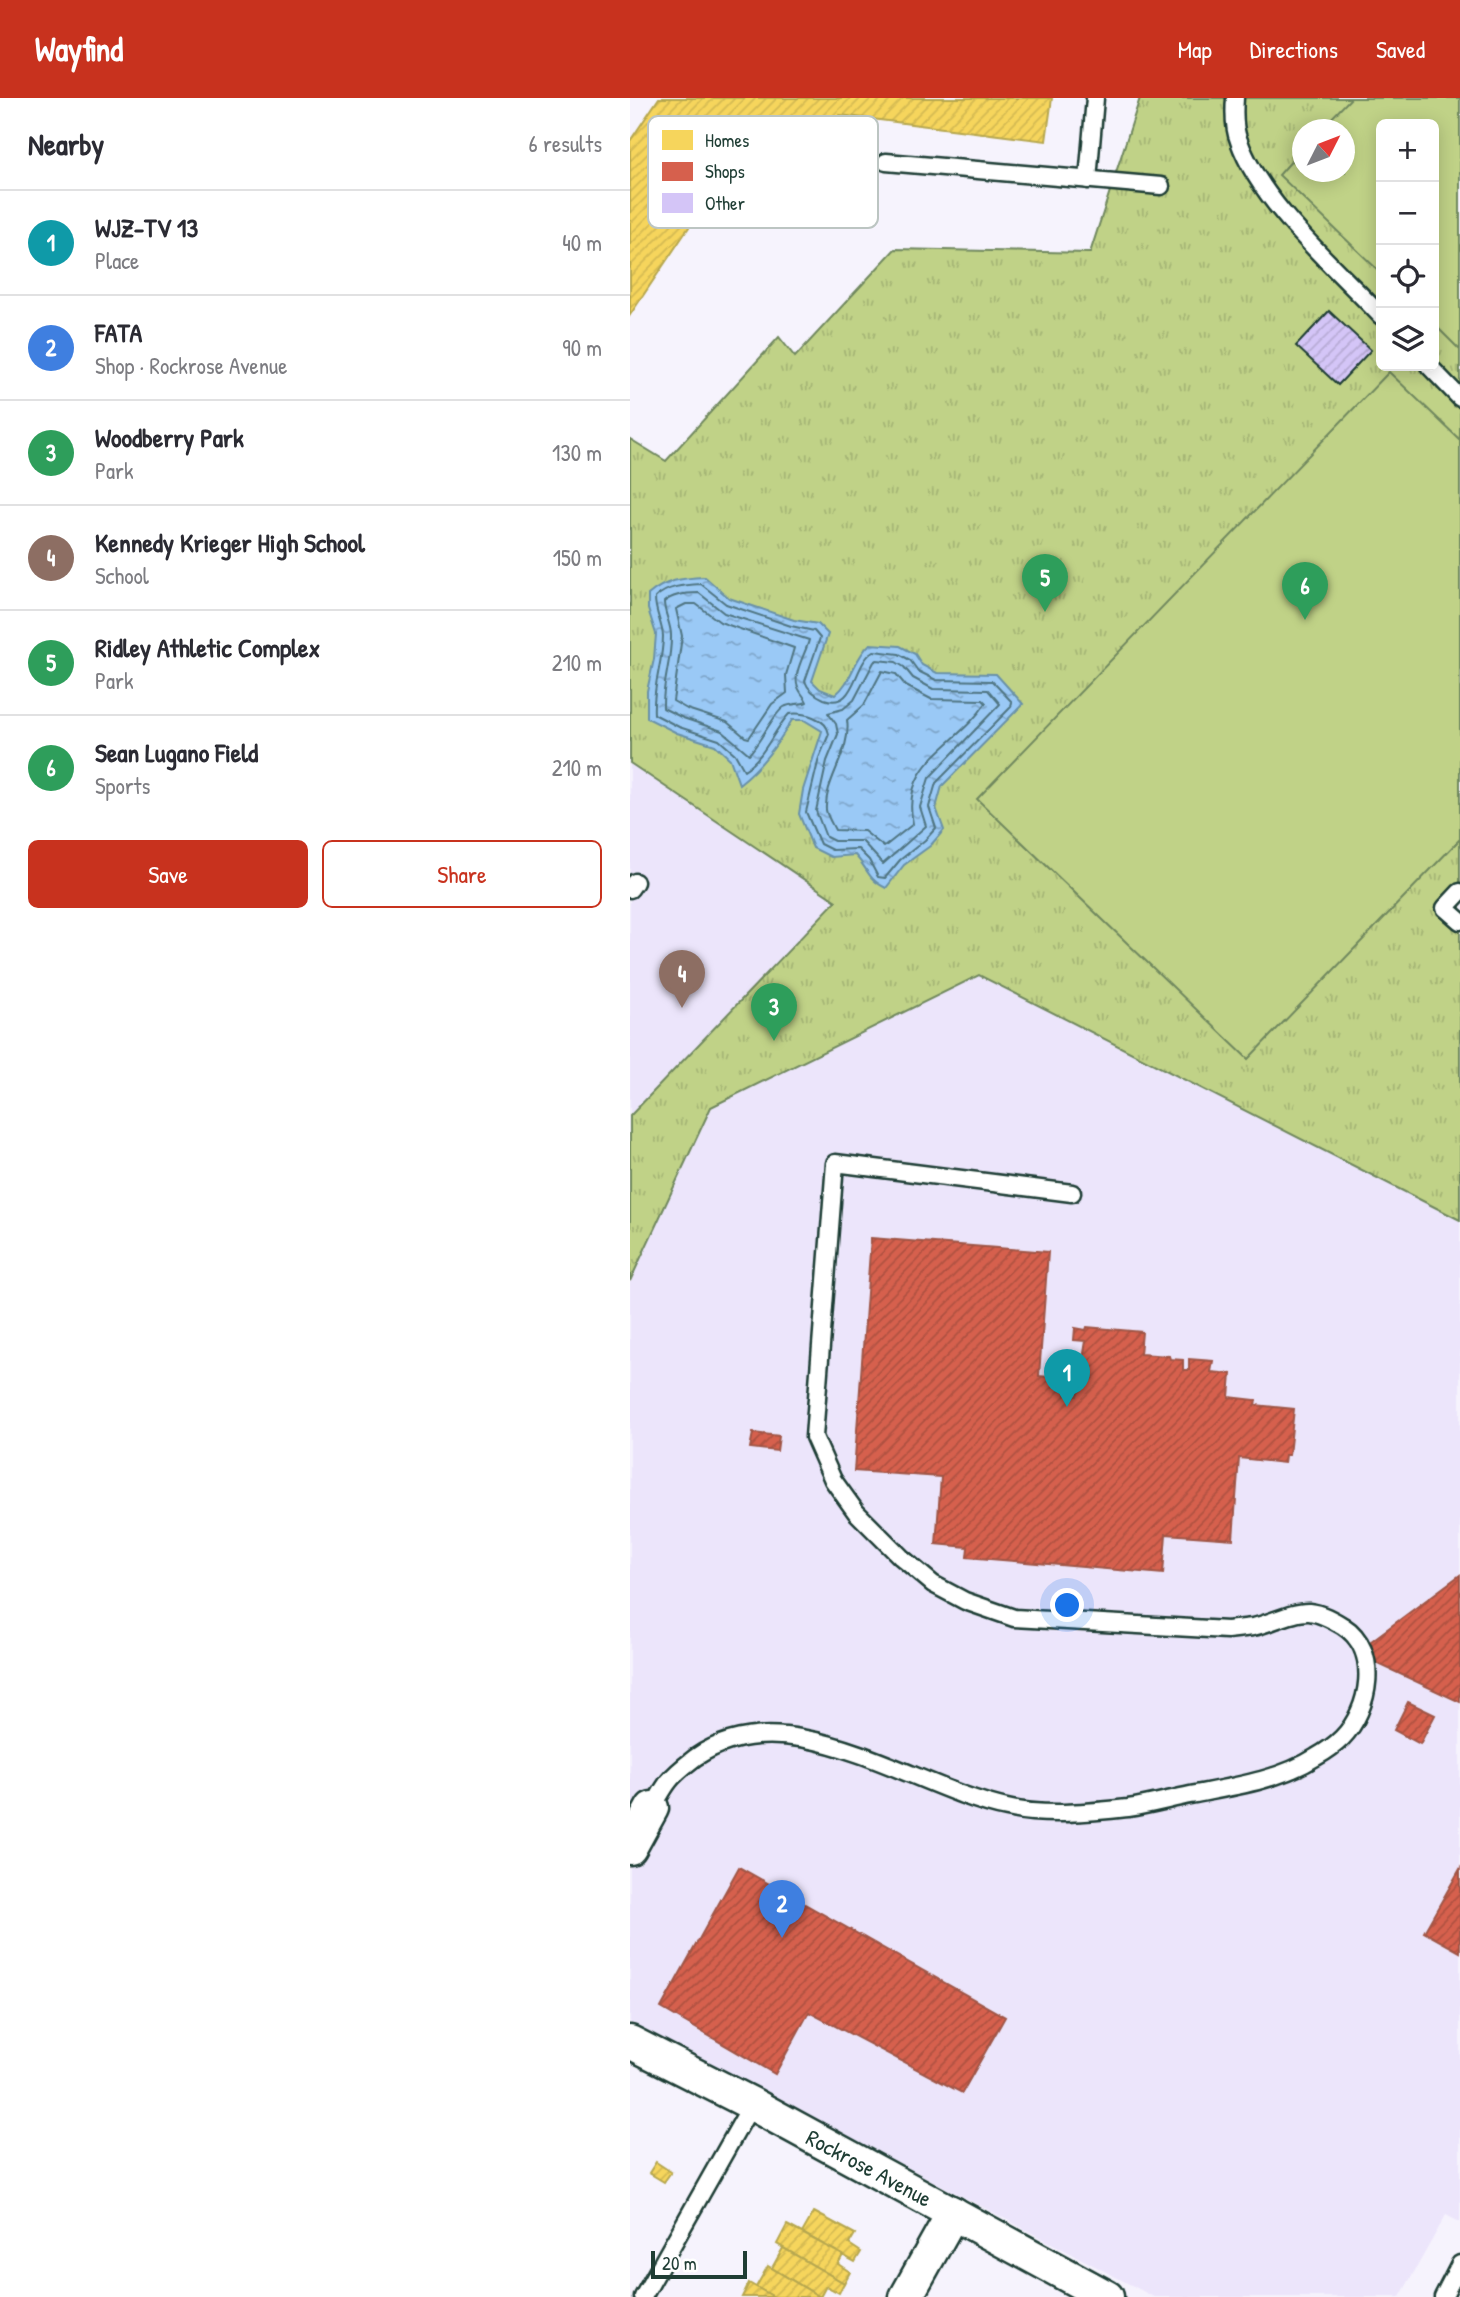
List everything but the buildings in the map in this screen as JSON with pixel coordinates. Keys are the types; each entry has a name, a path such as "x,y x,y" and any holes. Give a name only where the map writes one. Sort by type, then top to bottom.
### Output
{"street":[{"path":"630,1848 652,1808"},
{"name":"Rockrose Avenue","path":"630,2042 752,2104 1107,2297"},
{"path":"906,2297 953,2214"}],"lane":[{"path":"1088,180 1095,98"},
{"path":"1235,98 1237,138 1249,165 1290,221 1376,311"},
{"path":"886,162 1161,187"},
{"path":"1434,371 1460,398"},
{"path":"1460,892 1445,908 1460,921"},
{"path":"652,1808 669,1780 686,1764 710,1748 732,1739 764,1736 802,1739 841,1747 970,1797 1005,1808 1041,1814 1131,1807 1232,1787 1281,1773 1315,1758 1343,1737 1359,1712 1369,1679 1363,1651 1350,1630 1331,1619 1308,1612 1254,1627 1227,1630 1014,1618 965,1601 933,1584 901,1557 856,1512 833,1480 814,1437 835,1163 1072,1193"},
{"path":"643,2297 752,2104"},
{"path":"1443,2297 1460,2264"}],"shaded area":[{"path":"630,763 837,901 630,1116"},
{"path":"979,975 1460,1220 1460,2222 1446,2215 1400,2297 1154,2297 630,2022 630,1281 711,1107"}],"green space":[{"path":"1140,98 1460,98 1460,1220 979,975 711,1107 630,1281 630,1116 836,901 630,763 630,439 666,461 779,337 795,357 895,249 1090,253"},
{"path":"1351,98 1460,98 1460,350 1439,329 1439,119 1376,119 1376,268 1279,175 1292,160 1292,182 1355,182 1355,119 1331,119"},
{"path":"1389,372 1460,440 1460,839 1248,1059 977,799"}],"water":[{"path":"705,577 729,598 794,620 818,624 828,634 812,681 820,689 835,695 841,690 870,644 900,646 915,654 922,665 937,673 996,674 1023,704 942,786 936,808 944,830 930,846 904,865 886,888 872,878 855,855 831,857 813,848 799,814 803,790 822,731 804,720 792,720 769,755 739,784 730,759 715,745 677,733 647,718 647,691 656,634 648,609 648,595 674,581"}],"place":[{"name":"Ridley Athletic Complex","path":"1045,612"},
{"name":"Sean Lugano Field","path":"1305,620"},
{"name":"Kennedy Krieger High School","path":"682,1008"},
{"name":"Woodberry Park","path":"774,1041"},
{"name":"WJZ-TV 13","path":"1067,1407"},
{"name":"FATA","path":"782,1938"}]}
